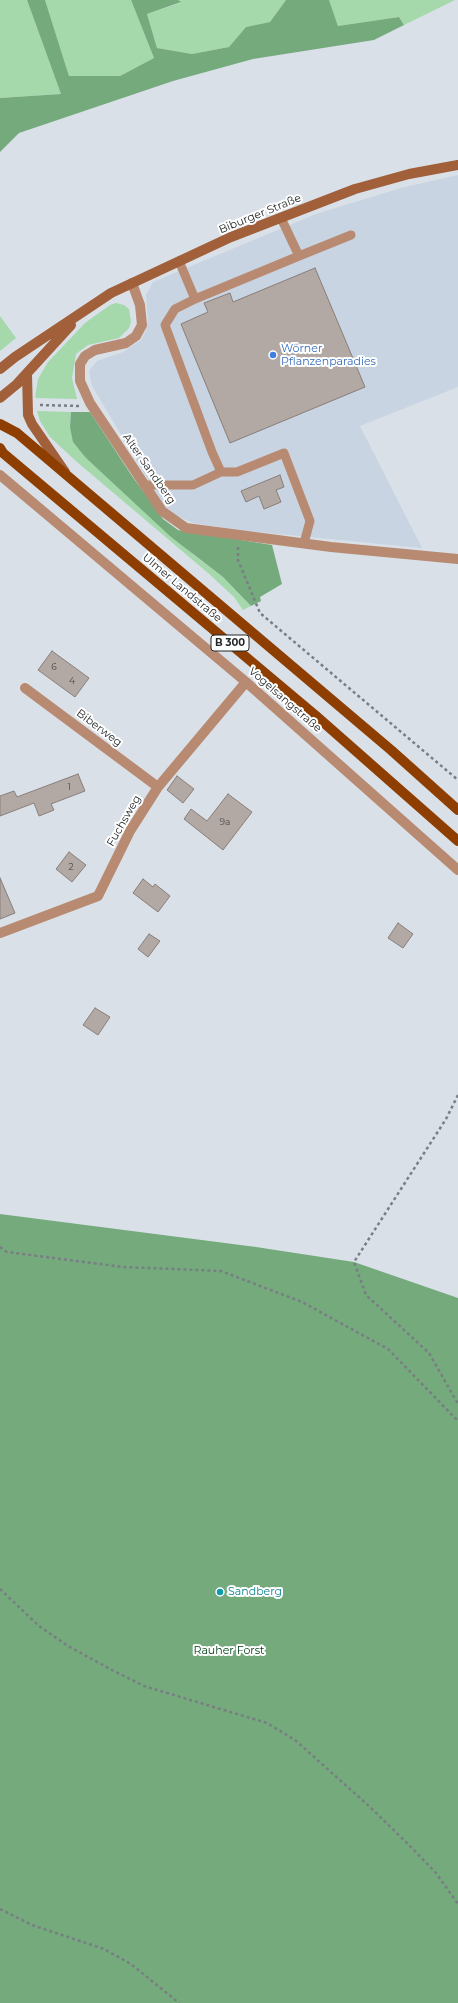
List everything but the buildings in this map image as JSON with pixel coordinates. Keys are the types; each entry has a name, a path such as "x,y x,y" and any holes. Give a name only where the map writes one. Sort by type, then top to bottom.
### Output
{"main road":[{"name":"Ulmer Landstraße","path":"0,424 16,433 385,745 458,810"},
{"name":"Ulmer Landstraße","path":"0,448 9,458 315,715 458,841"}],"street":[{"name":"Biburger Straße","path":"0,369 15,357 111,293 231,237 355,189 409,174 458,166"},
{"name":"Alter Sandberg","path":"132,283 140,305 142,324 136,336 126,343 96,350 85,356 80,364 80,381 90,403 162,511 186,528 304,543 458,559"},
{"name":"Biburger Straße","path":"0,398 6,395 27,374 81,313"},
{"path":"27,374 26,405 32,424 68,477"},
{"name":"Vogelsangstraße","path":"0,475 246,682 458,870"},
{"name":"Fuchsweg","path":"0,933 98,896 130,831 158,787 246,682"},
{"name":"Biberweg","path":"25,688 158,787"}],"lane":[{"path":"281,218 299,256"},
{"path":"221,472 212,452 165,325 175,309 195,299 350,235"},
{"path":"179,261 195,299"},
{"path":"144,485 193,484 221,472 237,472 284,453 310,521 304,543"}],"path":[{"path":"26,405 79,406 90,403"},
{"path":"238,534 238,560 260,614 458,780"},
{"path":"458,1095 446,1119 354,1262 366,1295 429,1352 458,1404"},
{"path":"0,1247 7,1252 123,1267 221,1271 287,1296 302,1302 388,1349 458,1421"},
{"path":"0,1589 39,1626 68,1646 112,1670 144,1686 267,1723 295,1740 369,1806 409,1845 436,1874 458,1904"},
{"path":"0,1909 32,1925 104,1950 130,1964 180,2003"}],"shaded area":[{"path":"458,175 458,387 360,426 422,548 237,530 193,523 175,515 162,503 92,386 89,371 97,361 123,352 141,340 146,331 148,319 146,295 153,282 316,214 401,188"}],"green space":[{"path":"0,0 27,0 61,94 0,98"},
{"path":"27,0 45,0 69,76 120,76 154,58 131,0 178,0 181,2 147,14 157,48 192,54 229,47 246,27 270,22 286,0 329,0 338,26 399,17 404,25 374,40 253,59 173,81 19,133 0,152 0,98 61,94"},
{"path":"45,0 131,0 154,58 120,76 69,76"},
{"path":"178,0 286,0 270,22 246,27 229,47 192,54 157,48 147,14 180,3"},
{"path":"329,0 455,0 404,25 399,17 338,26"},
{"path":"116,303 124,305 129,309 131,322 129,328 119,338 88,345 76,354 72,378 77,399 35,398 38,379 48,362 85,323 110,305"},
{"path":"0,316 16,338 0,351"},
{"path":"37,411 71,412 70,427 86,458 195,556 223,577 251,606 243,610 234,597 208,573 77,462 50,437 40,421"},
{"path":"71,412 90,412 132,476 163,519 178,530 272,545 282,584 260,597 261,601 251,606 223,577 171,537 86,458 73,442 70,427"},
{"name":"Rauher Forst","path":"0,1214 256,1247 354,1262 458,1298 458,2003 0,2003"}],"place":[{"name":"Wörner Pflanzenparadies","path":"273,355"},
{"name":"Sandberg","path":"220,1592"}]}
